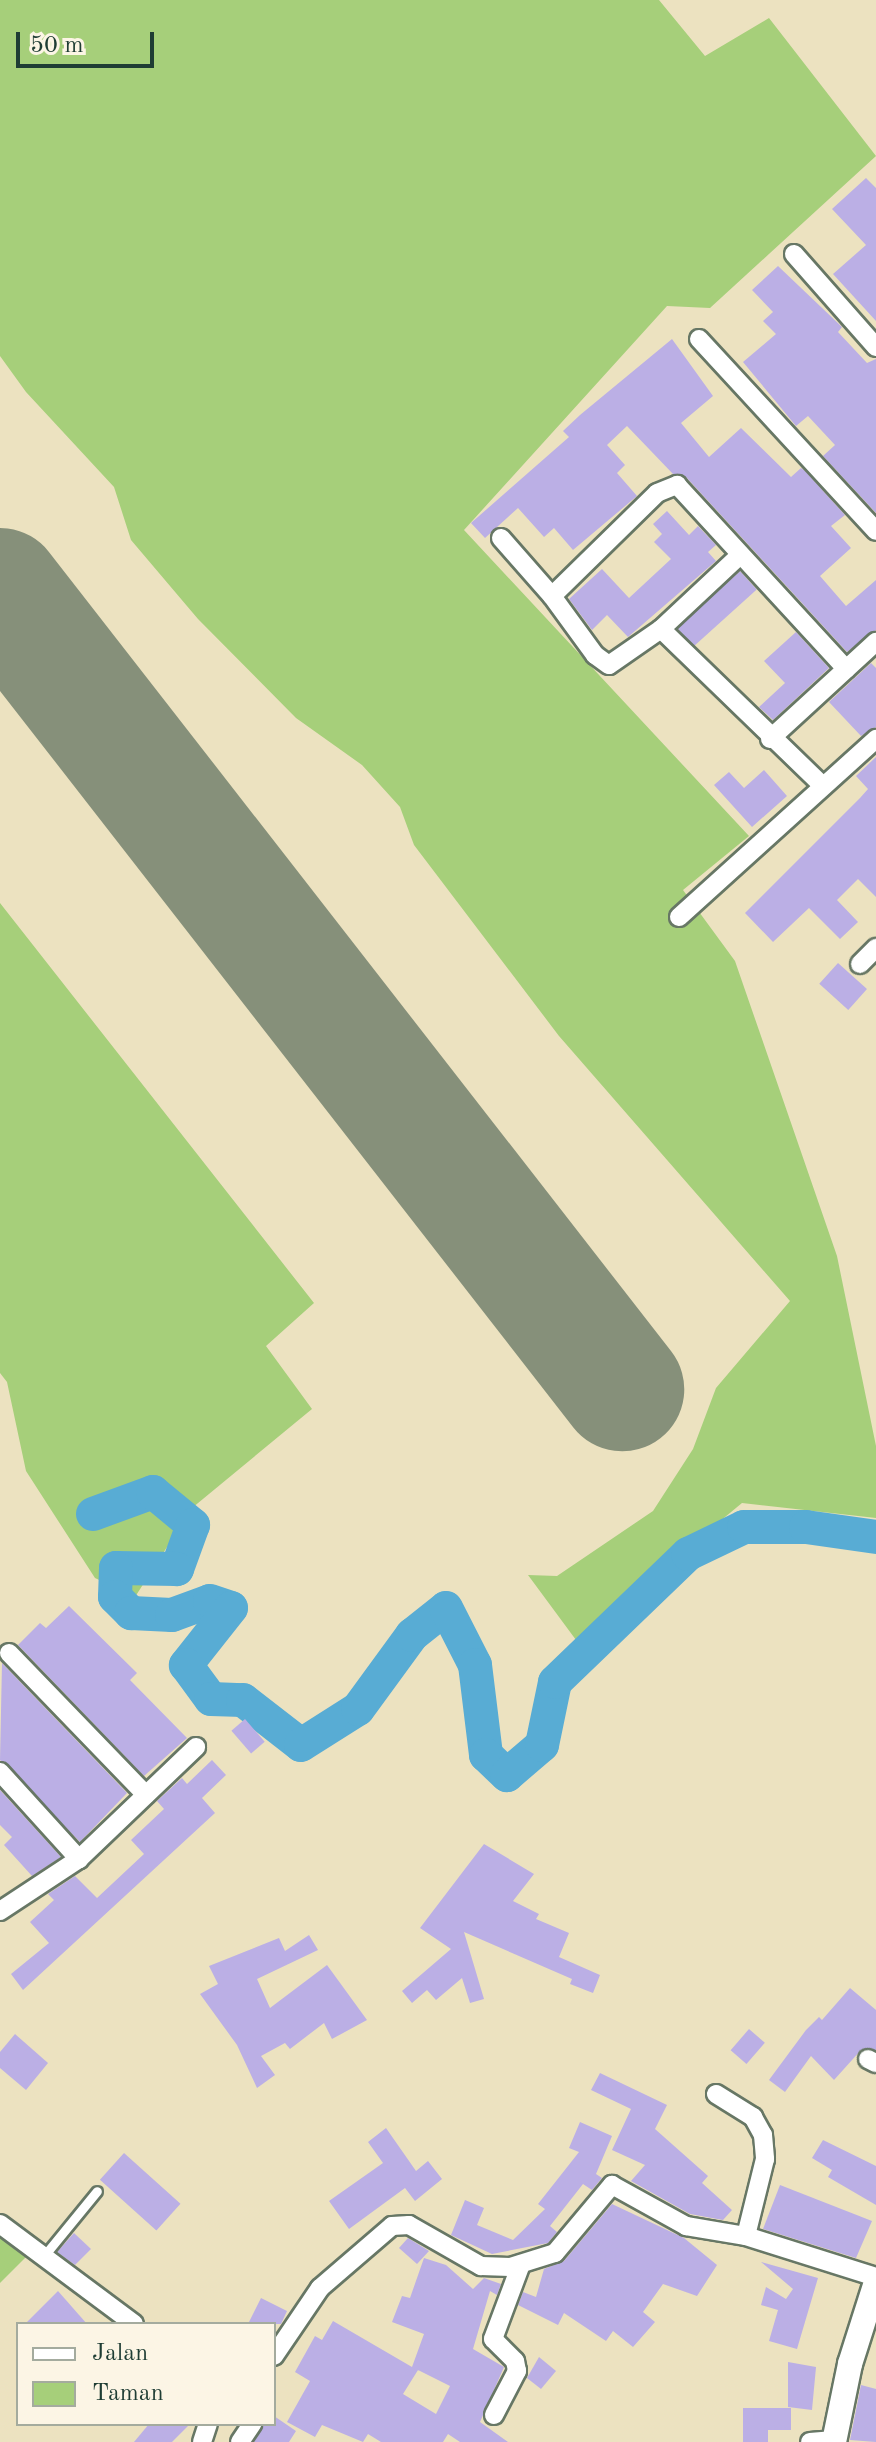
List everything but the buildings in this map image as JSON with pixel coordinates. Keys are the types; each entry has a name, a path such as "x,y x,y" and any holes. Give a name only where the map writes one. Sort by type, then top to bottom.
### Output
{"street":[{"path":"794,254 876,347"},
{"path":"699,339 876,531"},
{"path":"552,596 657,493 671,485 681,487 846,669"},
{"path":"501,538 552,596 605,664 618,661 661,629 740,555"},
{"path":"661,629 770,739 822,785"},
{"path":"770,739 876,642"},
{"path":"679,917 876,739"},
{"path":"860,964 876,948"},
{"path":"9,1653 146,1795"},
{"path":"0,1911 79,1859 196,1747"},
{"path":"0,1772 79,1859"},
{"path":"716,2094 753,2117 763,2135 765,2159 746,2236"},
{"path":"276,2353 320,2288 392,2226 409,2225 481,2266 521,2264 555,2253 612,2185 686,2226 746,2236 876,2280 826,2441"},
{"path":"0,2224 131,2322"},
{"path":"494,2415 517,2371 515,2361 493,2339 521,2264"}],"lane":[{"path":"43,2257 97,2191"}],"green space":[{"path":"0,0 659,0 705,56 769,18 876,156 710,308 667,306 464,530 749,836 683,890 735,961 837,1256 876,1446 876,1518 742,1503 576,1640 528,1575 557,1576 653,1511 693,1449 716,1388 790,1301 559,1036 414,845 400,807 362,765 296,718 198,619 131,540 114,487 26,392 0,356"},
{"path":"0,903 314,1303 266,1346 312,1409 192,1508 135,1597 95,1578 26,1471 7,1382 0,1373"},
{"path":"0,2222 32,2251 0,2283"}],"waterway":[{"path":"93,1514 153,1492 193,1525 177,1569 116,1568 115,1597 131,1613 172,1615 210,1601 231,1608 186,1665 211,1699 243,1700 301,1745 358,1709 412,1635 446,1608 475,1665 486,1755 507,1775 542,1745 555,1682 688,1554 744,1527 806,1527 876,1537"}],"runway":[{"path":"0,590 622,1389"}]}
